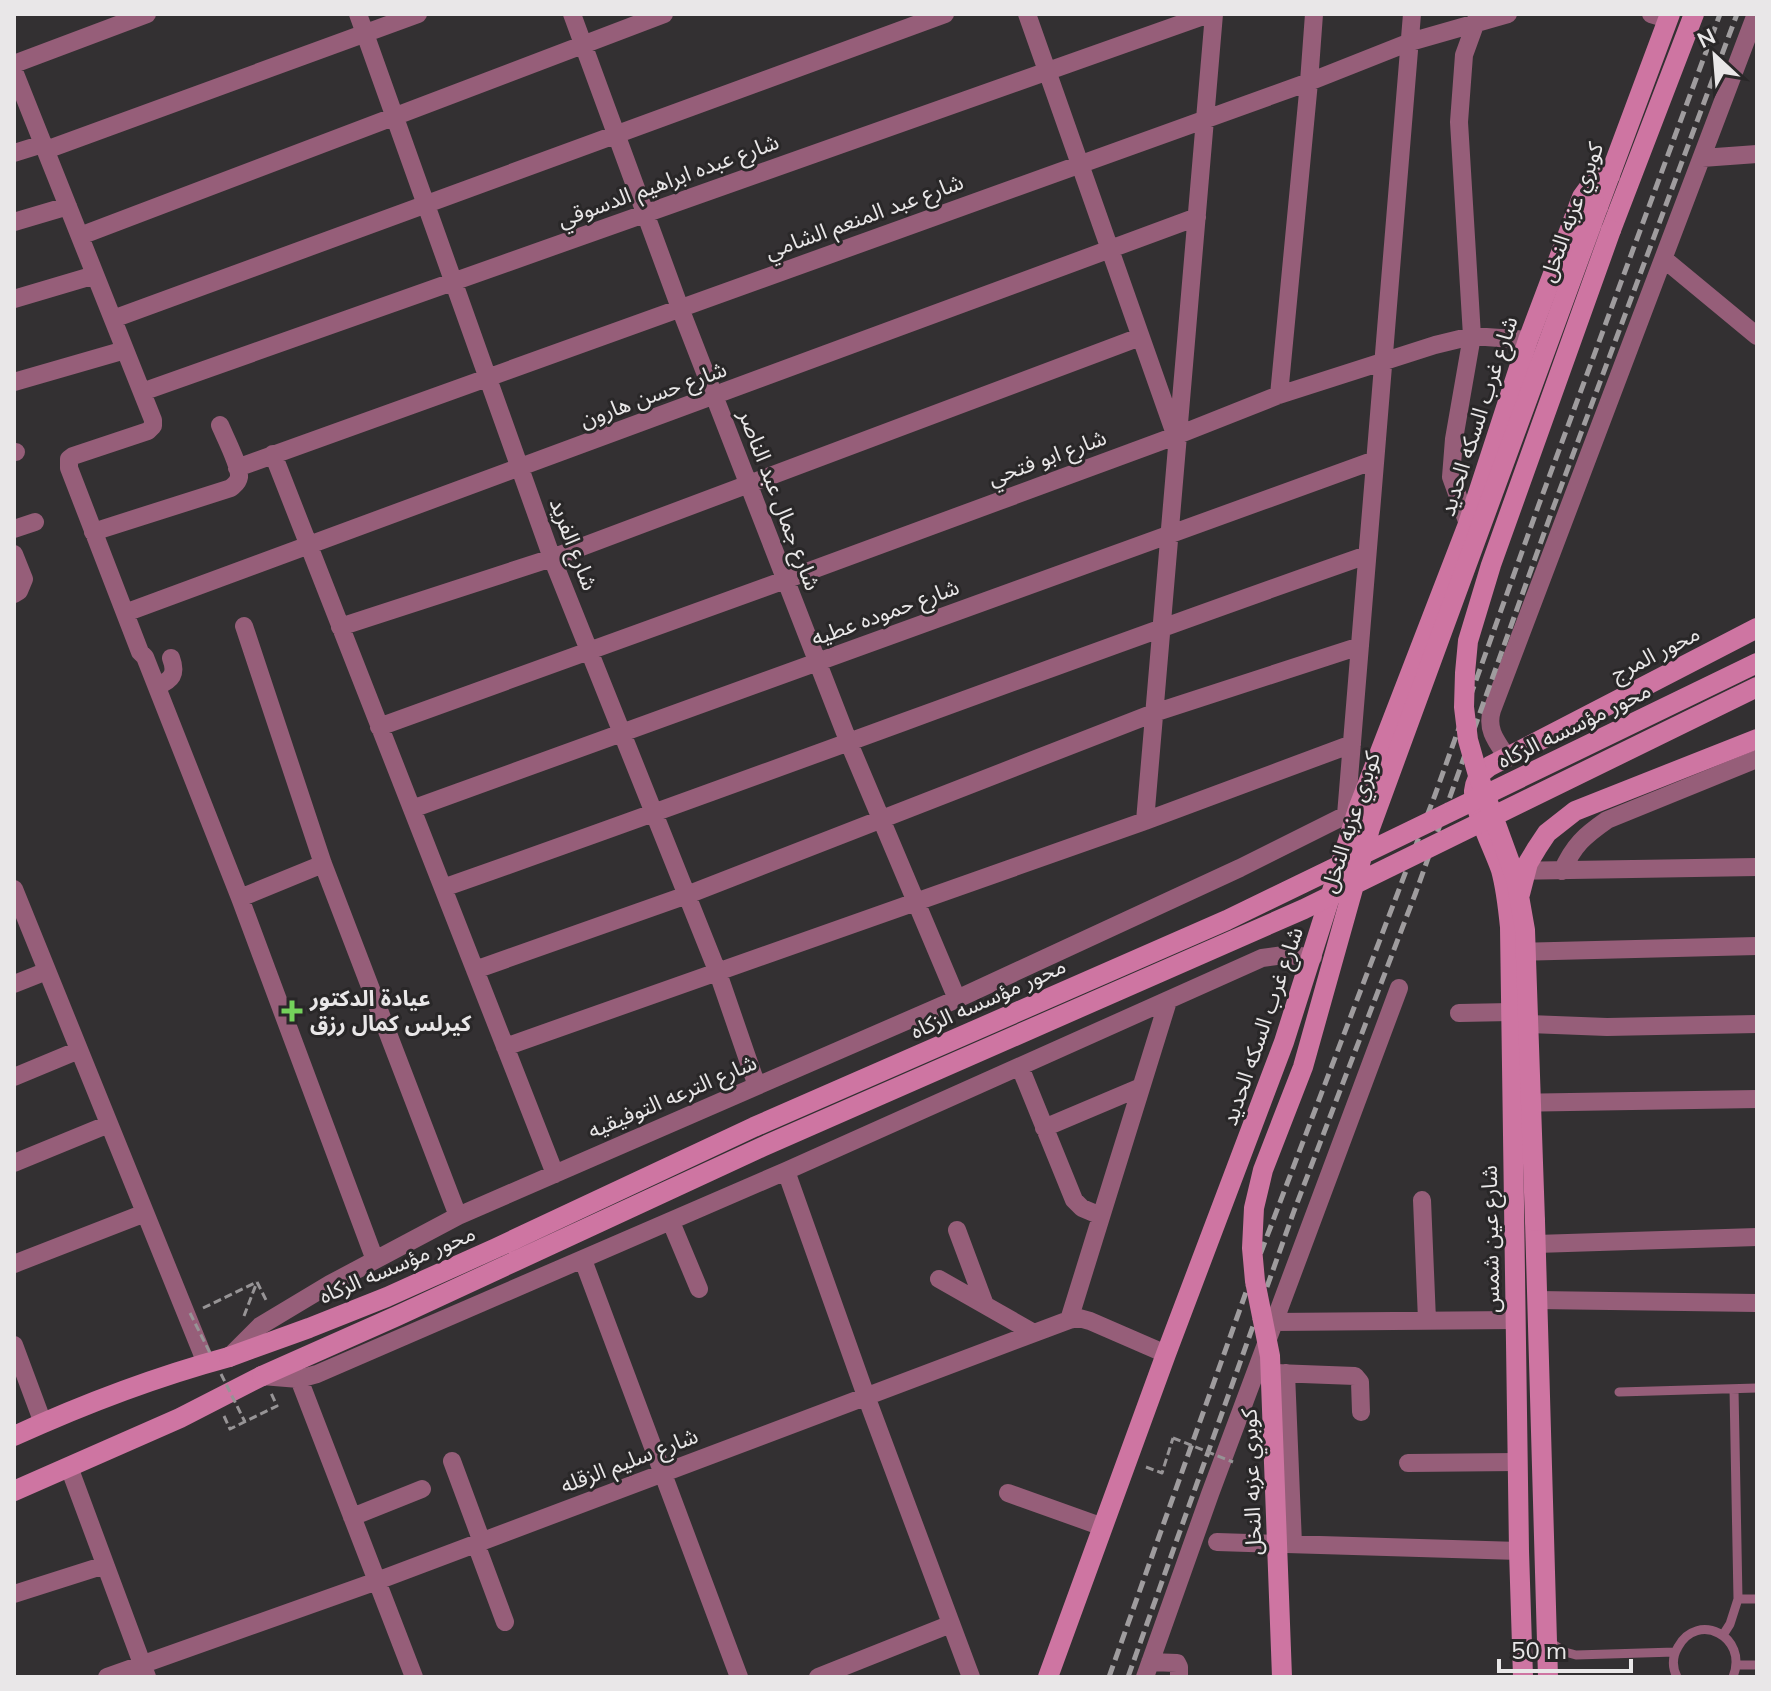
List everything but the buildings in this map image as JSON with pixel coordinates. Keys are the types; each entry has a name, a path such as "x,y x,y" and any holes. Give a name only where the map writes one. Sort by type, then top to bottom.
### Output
{"main road":[{"name":"كوبري عزبه النخل","path":"1282,1677 1270,1356 1255,1281 1252,1248 1254,1208 1263,1170 1303,1067 1370,828 1598,207 1610,176 1694,14"},
{"name":"كوبري عزبه النخل","path":"1535,1221 1527,956 1516,879 1468,740 1464,707 1468,641 1491,565 1611,230 1650,98 1663,16"},
{"name":"شارع غرب السكه الحديد","path":"1048,1677 1284,1042 1313,957 1352,812 1468,524 1528,340 1582,197 1593,182 1610,176"},
{"name":"محور المرج","path":"1477,806 1474,791 1479,776 1490,766 1757,628"},
{"name":"محور مؤسسه الزكاه","path":"229,1357 387,1297 754,1127 1227,920 1757,663"},
{"name":"محور مؤسسه الزكاه","path":"262,1376 762,1147 1291,915 1757,687"},
{"path":"1519,898 1528,863 1537,848 1554,827 1575,811 1757,739"},
{"name":"شارع عين شمس","path":"1477,806 1501,871 1507,899 1510,952 1523,1677"},
{"name":"شارع عين شمس","path":"1535,1221 1548,1677"},
{"path":"14,1436 107,1396 229,1357"},
{"path":"14,1491 180,1418 262,1376"}],"street":[{"path":"14,64 147,14"},
{"name":"شارع الفريد","path":"358,14 552,558 718,973 757,1086"},
{"path":"14,153 45,147 418,14"},
{"name":"شارع جمال عبد الناصر","path":"572,14 680,308 817,663 957,999"},
{"path":"80,236 664,14"},
{"path":"113,319 945,14"},
{"path":"1027,14 1176,435"},
{"path":"1145,821 1212,14"},
{"name":"شارع عبده ابراهيم الدسوقي","path":"142,392 1212,14"},
{"path":"1279,395 1314,14"},
{"path":"1352,812 1352,744 1412,14"},
{"name":"شارع عبد المنعم الشامي","path":"237,468 1309,82 1477,18 1508,14"},
{"path":"1507,757 1489,726 1492,710 1702,158 1748,56 1756,14"},
{"path":"1468,524 1451,477 1454,439 1472,336 1459,122 1464,55 1477,18"},
{"path":"14,71 153,420 151,429 73,456 69,459 69,468 240,898 375,1260"},
{"path":"1702,158 1757,154"},
{"path":"14,222 68,206"},
{"name":"شارع حسن هارون","path":"125,613 1197,217"},
{"path":"1664,259 1757,336"},
{"path":"14,299 95,275"},
{"name":"شارع ابو فتحي","path":"379,727 785,580 1279,395 1472,336 1528,340"},
{"path":"340,627 552,558 1140,337"},
{"path":"14,382 125,350"},
{"path":"93,532 231,488 238,482 237,468 220,425"},
{"path":"273,454 555,1174"},
{"name":"شارع حموده عطيه","path":"412,809 1375,460"},
{"path":"14,529 35,522"},
{"path":"14,554 19,586"},
{"path":"443,888 1367,555"},
{"path":"244,626 323,864 458,1216"},
{"path":"475,970 687,895 1154,713 1360,646"},
{"path":"157,686 172,678 175,672 171,658"},
{"path":"505,1047 1145,821 1352,744"},
{"path":"1562,871 1572,850 1607,820 1757,759"},
{"name":"شارع الترعه التوفيقيه","path":"229,1357 260,1326 330,1284 458,1216 957,999 1240,868 1352,812"},
{"path":"240,898 323,864"},
{"path":"1501,871 1757,867"},
{"path":"14,889 206,1363"},
{"path":"1510,952 1757,946"},
{"path":"262,1376 299,1379 317,1374 671,1222 1262,958 1284,955 1313,957"},
{"path":"14,984 47,971"},
{"path":"1148,1669 1273,1322 1399,988"},
{"path":"1166,1354 1090,1321 1079,1318 1069,1320 1168,1001"},
{"path":"1459,1013 1511,1012"},
{"path":"1529,1024 1607,1027 1757,1024"},
{"path":"14,1077 79,1050"},
{"path":"1020,1067 1074,1200 1082,1208 1101,1216"},
{"path":"1044,1128 1141,1087"},
{"path":"1512,1103 1757,1099"},
{"path":"14,1163 109,1124"},
{"path":"786,1171 971,1677"},
{"path":"1422,1200 1427,1320"},
{"path":"14,1264 145,1213"},
{"path":"671,1222 699,1289"},
{"path":"957,1230 985,1305"},
{"path":"1536,1244 1757,1237"},
{"path":"583,1260 739,1677"},
{"path":"939,1279 1034,1333"},
{"path":"1537,1300 1757,1303"},
{"name":"شارع سليم الزقله","path":"107,1677 145,1670 1069,1320"},
{"path":"1273,1322 1515,1320"},
{"path":"14,1345 43,1423"},
{"path":"1255,1372 1355,1376 1362,1389 1361,1412"},
{"path":"1286,1373 1293,1544"},
{"path":"299,1379 414,1677"},
{"path":"452,1461 505,1622"},
{"path":"1408,1463 1517,1462"},
{"path":"69,1467 145,1670"},
{"path":"352,1517 422,1489"},
{"path":"1008,1493 1103,1527"},
{"path":"1217,1542 1519,1551"},
{"path":"14,1594 105,1565"},
{"path":"818,1677 951,1624"},
{"path":"1148,1669 1177,1663 1179,1677"}],"lane":[{"path":"1619,1392 1757,1388"},
{"path":"1723,1635 1738,1599 1734,1389"},
{"path":"1738,1599 1757,1599"},
{"path":"1677,1677 1673,1661 1675,1652 1690,1634 1701,1630 1712,1630 1731,1643 1737,1653 1738,1665 1733,1677"},
{"path":"1546,1638 1554,1646 1576,1655 1675,1652"},
{"path":"1738,1665 1757,1665"}],"path":[{"path":"204,1307 257,1282 275,1317"},
{"path":"230,1429 277,1406"},
{"path":"1162,1473 1173,1438 1233,1462"}],"railway":[{"path":"1109,1677 1250,1281 1435,795 1720,14"},
{"path":"1128,1677 1294,1211 1416,892 1552,511 1737,14"}],"place":[{"name":"عيادة الدكتور كيرلس كمال رزق","path":"292,1011"}]}
